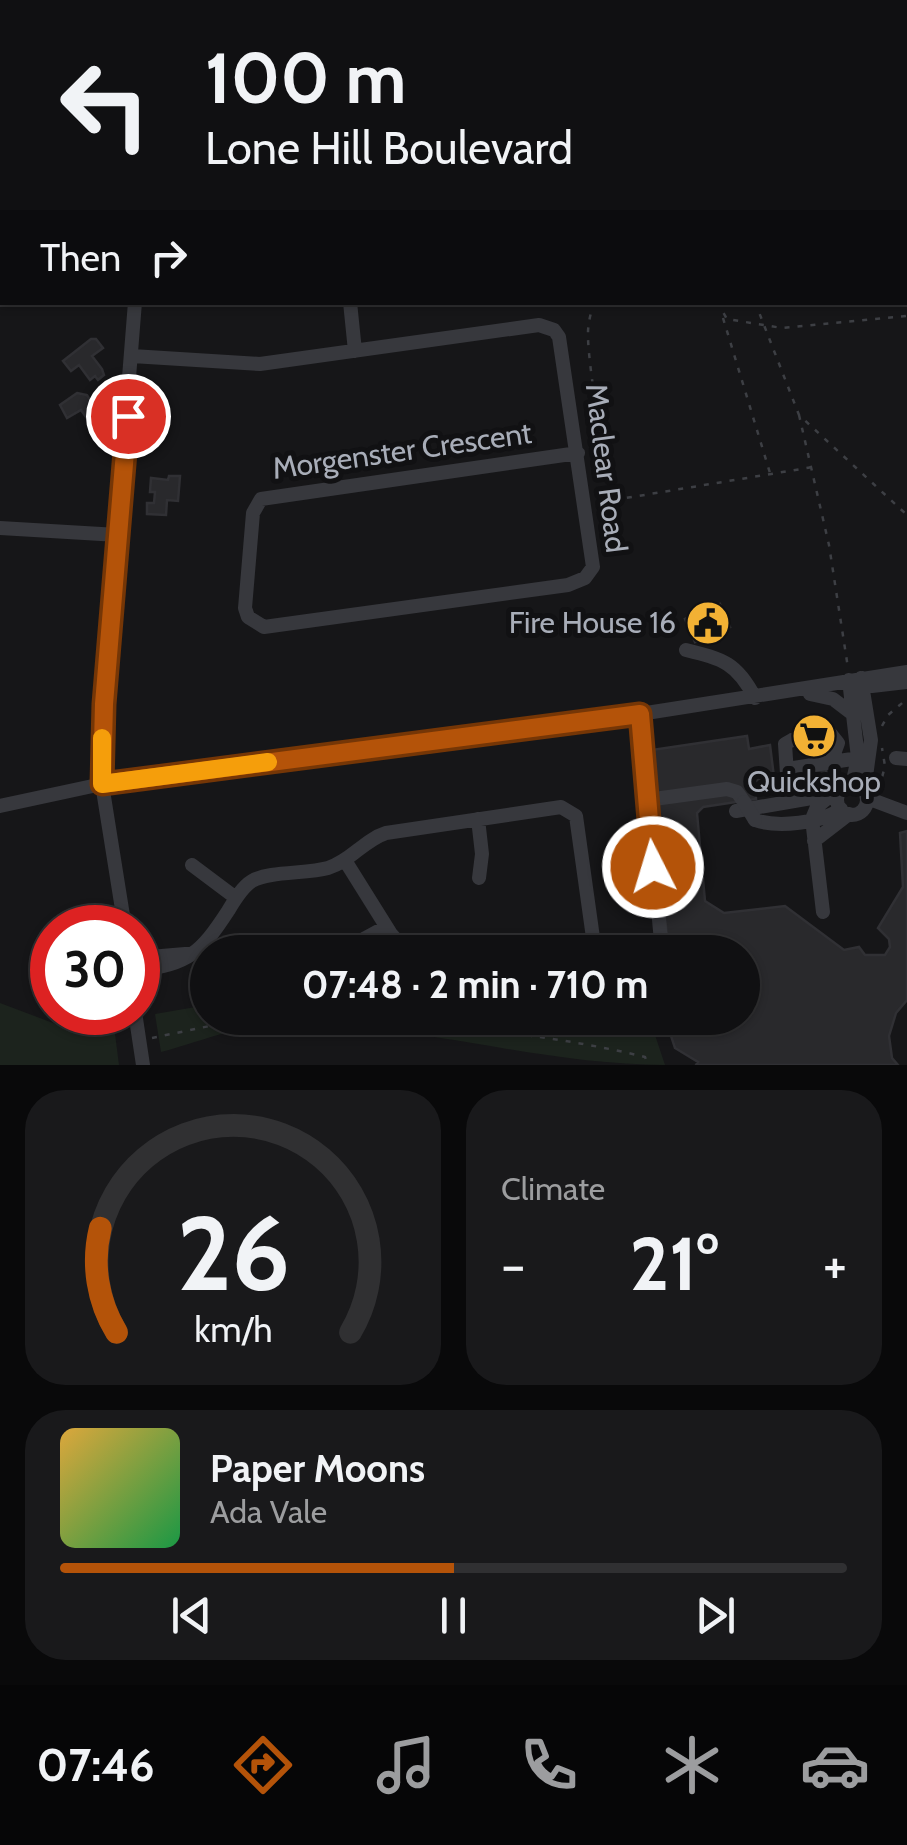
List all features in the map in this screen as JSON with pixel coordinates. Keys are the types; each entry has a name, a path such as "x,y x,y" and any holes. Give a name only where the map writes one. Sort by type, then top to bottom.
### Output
{"street":[{"path":"120,905 102,784 104,704 134,305"},
{"path":"132,356 243,365 355,351 350,305"},
{"name":"Maclear Road","path":"355,351 539,325 554,330 562,344 593,567 585,578 568,585"},
{"name":"Morgenster Crescent","path":"568,585 271,628 255,623 245,608 253,514 261,499 578,453"},
{"path":"0,528 118,535"},
{"path":"686,650 716,657 734,667 756,698"},
{"path":"856,683 907,672"},
{"path":"804,692 810,685 900,682"},
{"path":"860,712 874,696 900,682"},
{"path":"814,842 850,800 863,757 856,683"},
{"path":"0,806 102,784 804,692 833,699 860,712"},
{"path":"640,714 660,935"},
{"path":"823,912 814,842 815,813 791,786 786,742 827,732 838,740 831,762"},
{"path":"740,807 791,786 831,762 863,757"},
{"path":"791,786 907,812"},
{"path":"647,800 727,789 737,792 740,807 755,820 776,824 850,800"},
{"path":"209,935 236,898 256,880 346,862 382,834 561,808 576,816 595,935"},
{"path":"478,819 482,854 478,878"},
{"path":"346,862 393,935"},
{"path":"192,865 236,898"},
{"path":"370,935 386,926"},
{"path":"160,956 190,953"},
{"path":"160,967 190,956"},
{"path":"139,1035 143,1065"}],"path":[{"path":"593,305 588,335 604,453 612,488 618,496 626,498 813,468"},
{"path":"718,305 771,474"},
{"path":"756,305 800,415 856,683"},
{"path":"722,313 742,324 782,328 907,316"},
{"path":"770,339 782,328"},
{"path":"800,415 907,514"},
{"path":"850,800 882,784 880,733 884,720 907,699"},
{"path":"140,1041 190,1030"},
{"path":"522,1035 645,1056 648,1065"}],"shaded area":[{"path":"0,1003 30,1014 30,1035 115,1035 119,1065 0,1065"},
{"path":"190,1008 190,1035 218,1035 161,1052 160,1013"},
{"path":"420,1035 655,1035 665,1065 567,1058"}],"building":[{"path":"91,339 103,348 92,356 104,375 98,380 95,376 90,380 79,365 71,371 63,361"},
{"path":"77,393 87,395 96,410 86,417 81,410 67,418 60,405"},
{"path":"169,476 180,476 178,501 167,500 166,515 147,514 147,503 154,503 151,478 168,480"},
{"name":"Fire House 16","path":"720,604 730,627 695,642 685,619"},
{"path":"747,736 749,749 770,745 775,785 755,786 756,799 703,807 697,813 705,901 724,913 785,906 844,950 859,947 865,955 885,955 890,947 889,939 878,928 903,887 900,833 907,831 907,1000 896,1013 889,1036 892,1058 898,1065 696,1065 698,1062 675,1048 671,1035 760,1035 760,935 667,935 645,751"},
{"path":"826,769 827,781 780,787 779,775"}],"slow traffic":[{"path":"102,738 102,784 268,762"}],"place":[{"name":"Fire House 16","path":"708,623"},
{"name":"Quickshop","path":"814,736"}],"route":[{"path":"128,416 104,704 102,784 640,714 653,867"}]}
